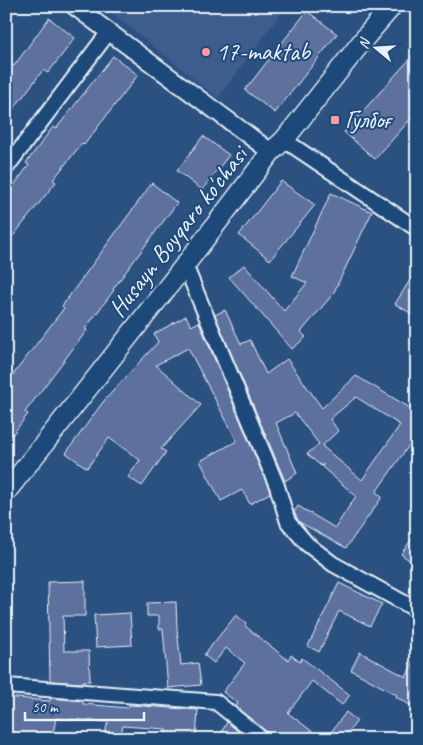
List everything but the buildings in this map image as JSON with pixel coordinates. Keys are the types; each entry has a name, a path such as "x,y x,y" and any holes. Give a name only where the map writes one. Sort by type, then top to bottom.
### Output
{"main road":[{"name":"Husayn Boyqaro ko'chasi","path":"6,492 278,146 392,6"}],"street":[{"path":"74,6 108,33 278,146 417,229"},
{"path":"6,168 108,33"},
{"path":"185,265 277,486 288,522 307,544 333,564 417,610"},
{"path":"6,686 216,702 262,739"}],"shaded area":[{"name":"17-maktab","path":"103,6 287,6 218,98"}],"place":[{"name":"17-maktab","path":"206,52"},
{"name":"Гулбоғ","path":"335,120"}]}
